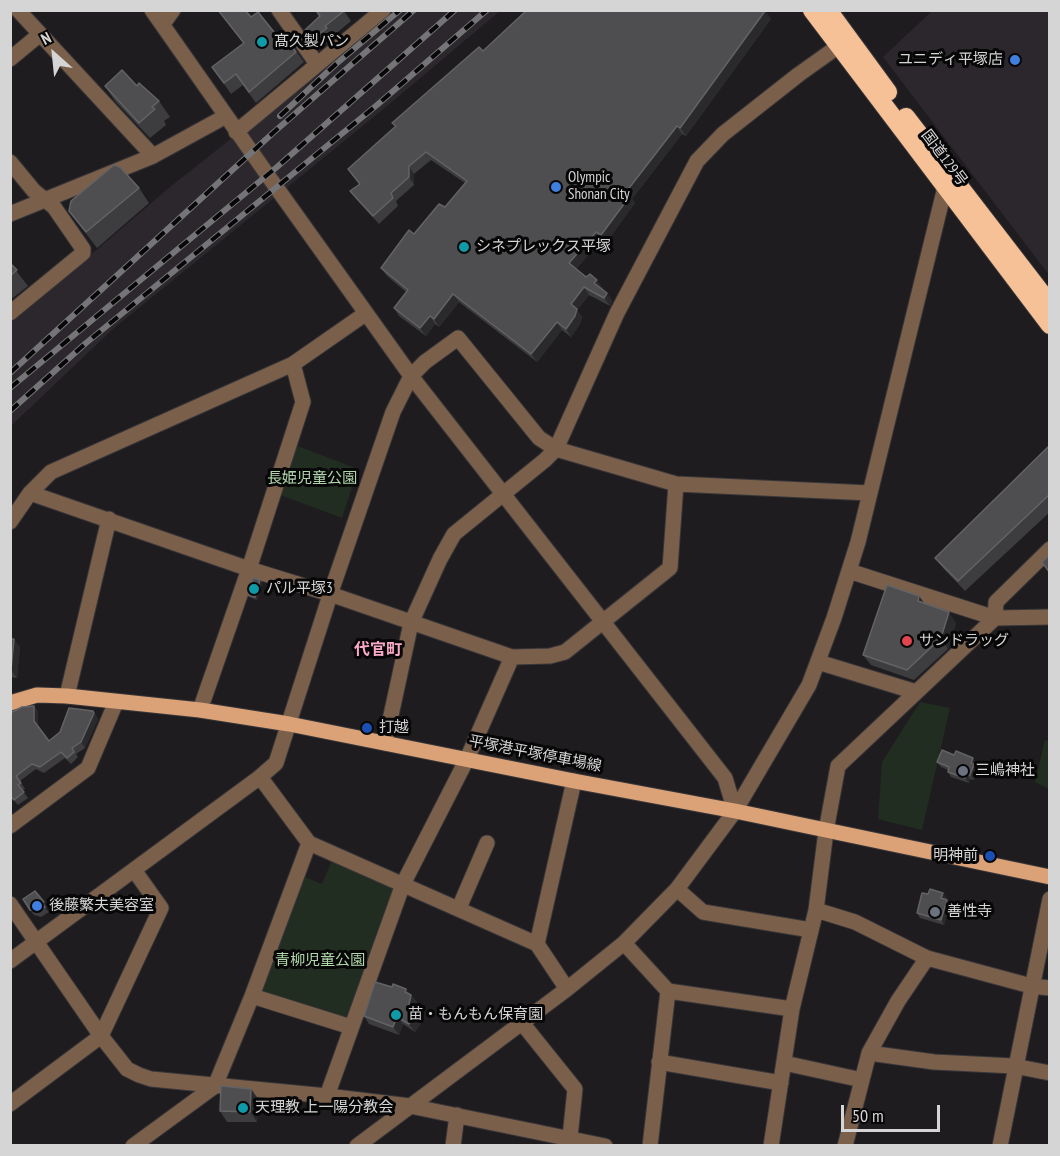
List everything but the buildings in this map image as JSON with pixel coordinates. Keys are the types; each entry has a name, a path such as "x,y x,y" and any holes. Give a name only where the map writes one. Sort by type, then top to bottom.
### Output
{"highway":[{"name":"国道129号","path":"812,10 844,42 1050,325"},
{"name":"国道129号","path":"828,10 844,42"},
{"name":"国道129号","path":"947,181 1050,304"}],"main road":[{"name":"平塚港平塚停車場線","path":"10,703 37,695 67,696 200,710 289,724 735,811 1050,877"}],"street":[{"path":"18,10 153,156"},
{"path":"152,10 236,132 411,376 725,778 735,811"},
{"path":"163,24 172,10"},
{"path":"236,132 383,10"},
{"path":"284,13 317,64"},
{"path":"10,59 39,35"},
{"path":"385,743 411,623 440,559 454,534 556,449 617,313 697,161 723,134 844,42"},
{"path":"10,214 153,156 226,116"},
{"path":"10,162 43,200 54,207 83,249 83,253 10,313"},
{"path":"357,1146 567,989 624,943 677,889 735,811 810,685 849,571 947,181"},
{"path":"10,522 30,492 51,472 293,364 365,314"},
{"path":"10,961 276,763 330,594 393,411 411,376 425,362 458,338 539,438 556,449 676,484 870,493"},
{"path":"200,710 303,402 293,364"},
{"path":"30,492 249,569 330,594 512,657 550,656 565,652 670,568 676,484"},
{"path":"67,696 109,519"},
{"path":"771,1146 792,1010 816,910 826,831 838,766 995,618 996,602 1050,549"},
{"path":"849,571 995,618 1050,617"},
{"path":"327,1095 403,884 467,759 512,657"},
{"path":"818,662 916,692"},
{"path":"10,826 88,768 116,702"},
{"path":"260,777 309,843 537,944 567,989"},
{"path":"537,944 574,781"},
{"path":"133,1146 215,1086 252,996 309,843"},
{"path":"459,909 487,843"},
{"path":"10,1104 102,1036 161,908 134,870"},
{"path":"677,889 703,912 811,930"},
{"path":"1000,1146 1014,1066 1050,899"},
{"path":"10,904 127,1070 139,1075 215,1086 327,1095 410,1106 605,1146"},
{"path":"816,910 855,922 927,958 1031,986 1050,988"},
{"path":"624,943 668,991 792,1010"},
{"path":"845,1146 869,1053 898,1001 927,958"},
{"path":"650,1146 668,991"},
{"path":"252,996 351,1027"},
{"path":"522,1023 574,1089 570,1137"},
{"path":"869,1053 934,1062 1014,1066 1050,1073"},
{"path":"659,1062 781,1083"},
{"path":"784,1063 862,1080"},
{"path":"453,1146 457,1116"}],"shaded area":[{"path":"389,11 500,11 113,329 11,426 11,323 170,187"},
{"name":"ユニディ平塚店","path":"932,11 1049,11 1049,275 883,57"}],"green space":[{"name":"長姫児童公園","path":"295,445 358,469 342,518 280,495"},
{"path":"920,702 950,708 922,830 878,819 882,762"},
{"path":"1045,740 1049,741 1049,789 1035,782"},
{"name":"青柳児童公園","path":"332,860 392,888 394,892 349,1017 345,1018 262,993 261,990 302,876 322,884"}],"railway":[{"path":"280,116 336,64 400,10"},
{"path":"10,373 274,132 414,10"},
{"path":"10,388 277,167 455,10"},
{"path":"10,411 86,343 377,105 487,10"}],"place":[{"name":"髙久製パン","path":"262,42"},
{"name":"ユニディ平塚店","path":"1015,60"},
{"name":"Olympic Shonan City","path":"556,187"},
{"name":"シネプレックス平塚","path":"464,247"},
{"name":"パル平塚3","path":"254,589"},
{"name":"サンドラッグ","path":"907,641"},
{"name":"打越","path":"367,728"},
{"name":"三嶋神社","path":"963,771"},
{"name":"明神前","path":"990,856"},
{"name":"後藤繁夫美容室","path":"37,906"},
{"name":"善性寺","path":"935,912"},
{"name":"苗・もんもん保育園","path":"396,1015"},
{"name":"天理教 上一陽分教会","path":"243,1108"}],"district":[{"name":"代官町","path":"378,650"}]}
